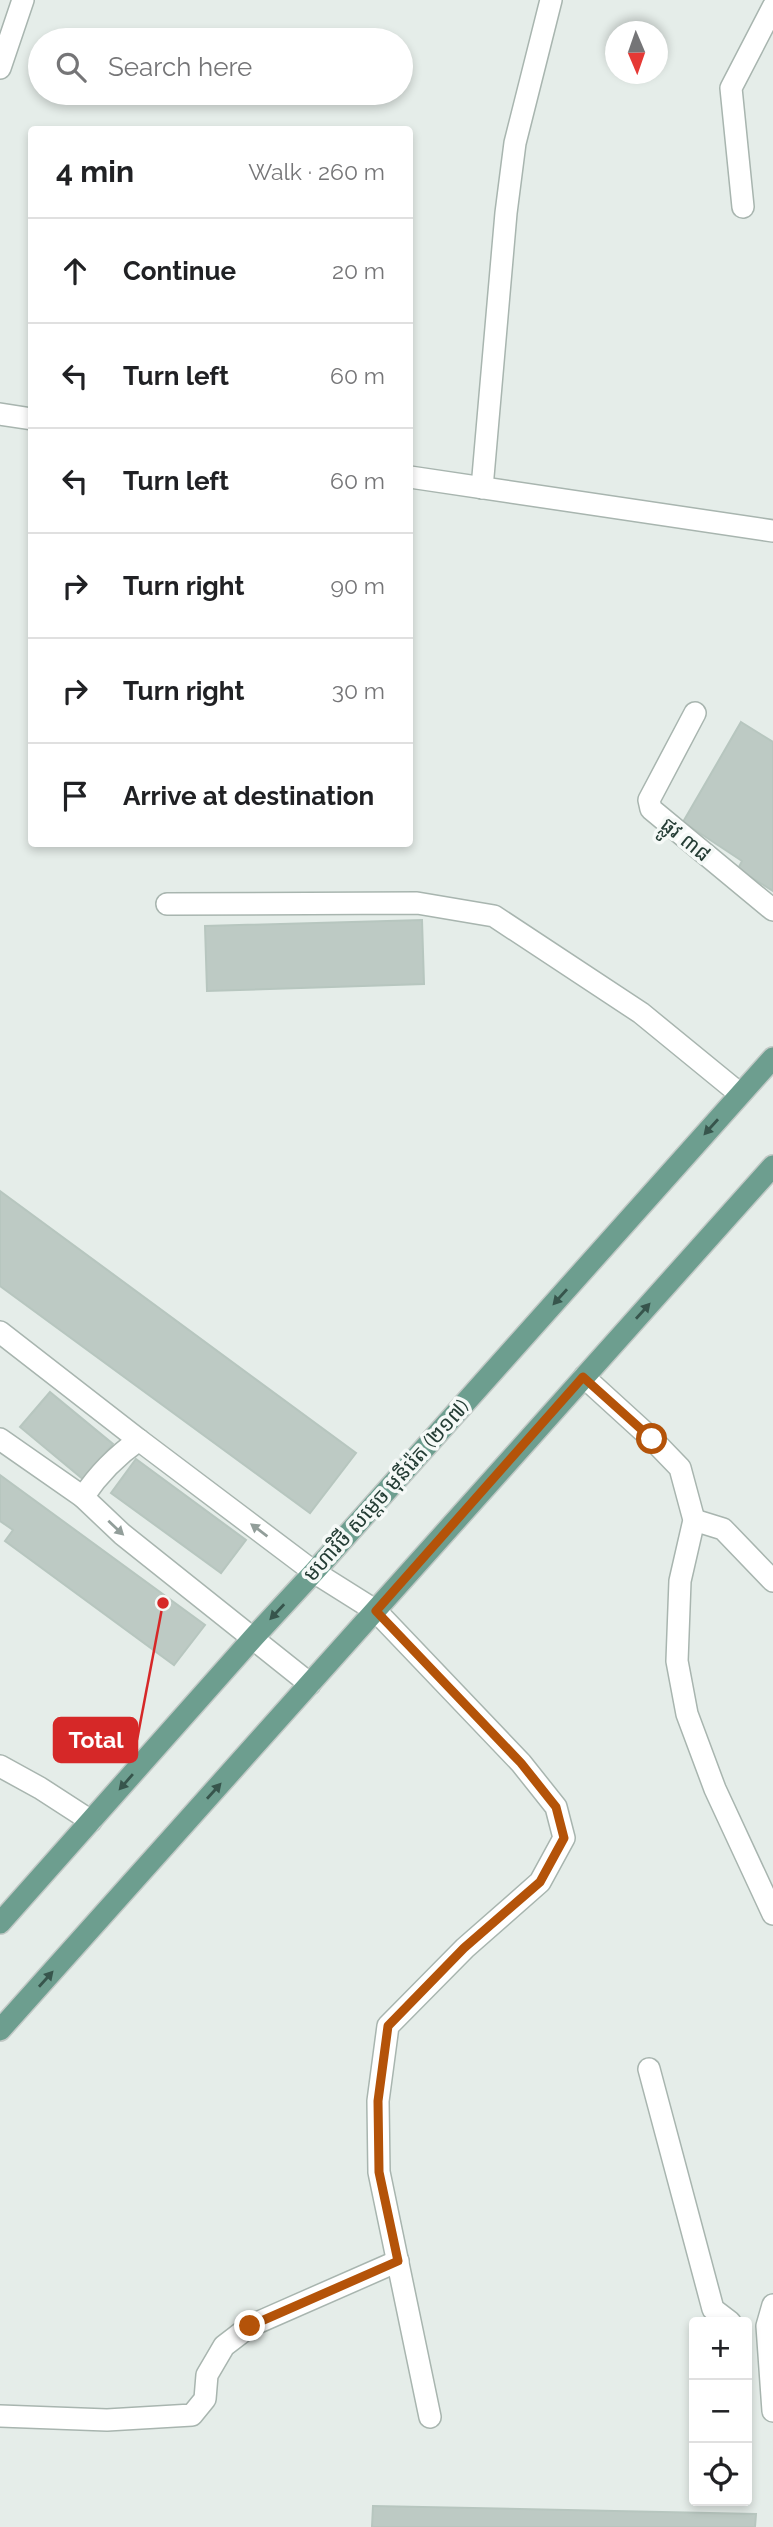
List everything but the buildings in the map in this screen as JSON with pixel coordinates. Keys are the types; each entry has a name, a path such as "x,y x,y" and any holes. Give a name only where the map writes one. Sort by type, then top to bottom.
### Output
{"main road":[{"name":"មហាវិថី សម្តេច មុនីរ៉េត (២១៧)","path":"0,1923 773,1058"},
{"path":"0,2030 773,1166"}],"street":[{"path":"0,68 23,0"},
{"path":"482,488 506,213 515,144 551,0"},
{"path":"743,206 731,88 773,7"},
{"path":"0,414 28,418"},
{"path":"413,477 773,531"},
{"name":"ផ្លូវ ៣៨","path":"695,713 649,800 651,809 773,910"},
{"path":"167,904 417,903 494,916 641,1013 740,1094"},
{"path":"0,1332 314,1572 376,1611 521,1763 556,1807 564,1838 540,1882 464,1948 388,2026 378,2101 379,2172 430,2417"},
{"path":"583,1377 680,1468 694,1520 680,1581 677,1661 687,1714 715,1789 773,1914"},
{"path":"0,1439 83,1497 122,1534 310,1684"},
{"path":"83,1497 114,1458 139,1440"},
{"path":"694,1520 723,1530 773,1581"},
{"path":"0,1766 91,1821"},
{"path":"649,2069 713,2309 723,2317"},
{"path":"0,2416 107,2420 192,2415 205,2399 207,2375 223,2346 250,2326 398,2261"},
{"path":"773,2305 757,2326 773,2411"}],"place":[{"name":"Total","path":"163,1603"}],"route":[{"path":"250,2326 398,2261 379,2172 378,2101 388,2026 464,1948 540,1882 564,1838 556,1807 521,1763 376,1611 583,1377 652,1439"}]}
